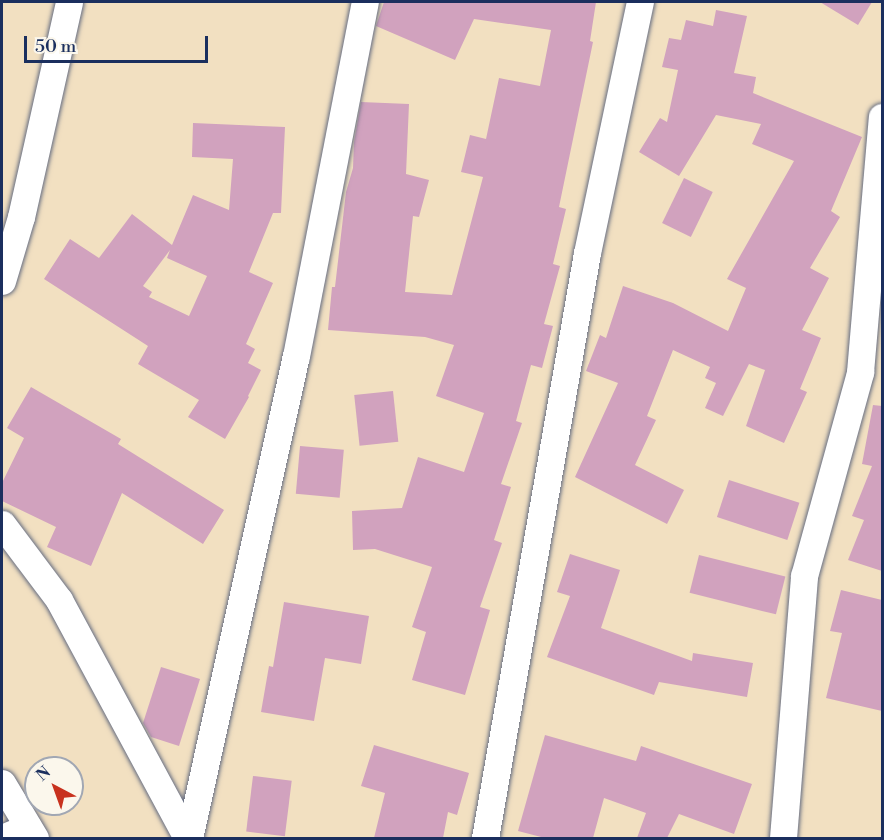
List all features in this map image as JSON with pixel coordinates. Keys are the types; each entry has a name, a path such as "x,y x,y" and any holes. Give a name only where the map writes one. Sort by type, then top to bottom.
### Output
{"street":[{"path":"2,281 21,217 69,2"},
{"path":"188,838 296,356 364,2"},
{"path":"485,838 587,252 640,2"},
{"path":"783,838 804,576 860,372 882,117"},
{"path":"2,524 59,600 188,838"},
{"path":"2,783 32,833 2,838"}],"building":[{"path":"384,2 596,2 590,41 593,42 559,207 566,209 553,264 560,266 544,324 553,326 542,368 531,365 516,421 522,423 501,484 511,487 494,540 502,543 480,607 490,610 465,695 412,680 426,632 412,627 432,567 375,549 353,550 352,511 402,508 418,457 464,472 484,413 436,396 454,345 425,337 328,330 332,287 335,287 346,192 353,168 354,142 361,102 409,104 406,174 429,180 419,217 413,216 405,292 452,295 483,177 461,172 470,135 486,139 499,78 540,86 551,30 474,19 455,60 376,26"},
{"path":"820,2 872,2 858,25"},
{"path":"716,10 747,16 734,73 756,77 753,93 862,137 831,211 840,217 810,268 829,278 802,330 821,338 800,389 807,392 784,443 746,426 765,370 749,364 723,416 705,408 716,383 705,378 710,367 673,350 647,416 656,420 635,465 684,490 667,524 575,477 618,383 586,371 600,335 606,338 623,286 673,303 728,331 746,288 727,279 794,161 752,144 761,124 716,115 679,176 639,152 660,118 667,122 678,70 662,67 669,38 681,40 686,20 713,26"},
{"path":"193,123 285,127 281,213 273,213 249,272 273,283 246,344 255,349 248,363 261,370 249,397 225,439 188,417 199,400 138,364 148,346 44,279 70,239 99,258 132,214 172,245 193,195 229,210 233,159 192,157","holes":["170,250 167,258 207,276 189,316 149,297 152,292 143,286"]},
{"path":"684,178 713,192 691,237 662,223"},
{"path":"31,387 121,439 118,444 224,510 203,544 122,493 91,566 47,547 56,527 2,501 2,483 24,438 7,428"},
{"path":"393,391 398,442 360,446 354,395"},
{"path":"873,405 882,406 882,571 848,560 864,520 852,516 872,466 862,464"},
{"path":"300,446 344,450 340,498 296,494"},
{"path":"729,480 799,503 787,540 717,517"},
{"path":"570,554 620,570 601,628 692,661 693,653 753,663 747,697 659,682 654,695 547,657 570,596 557,592"},
{"path":"699,555 785,577 776,614 690,593"},
{"path":"841,590 882,600 882,711 826,698 842,633 830,631"},
{"path":"284,602 369,616 361,664 325,658 314,721 261,712 269,666 273,667"},
{"path":"161,667 200,679 179,746 151,737 143,723"},
{"path":"545,735 636,761 641,746 752,784 734,834 679,814 667,838 637,838 646,813 604,798 593,838 545,838 518,831"},
{"path":"374,745 469,773 457,815 448,812 443,838 374,838 385,793 361,786"},
{"path":"253,776 292,781 285,836 246,832"}]}
